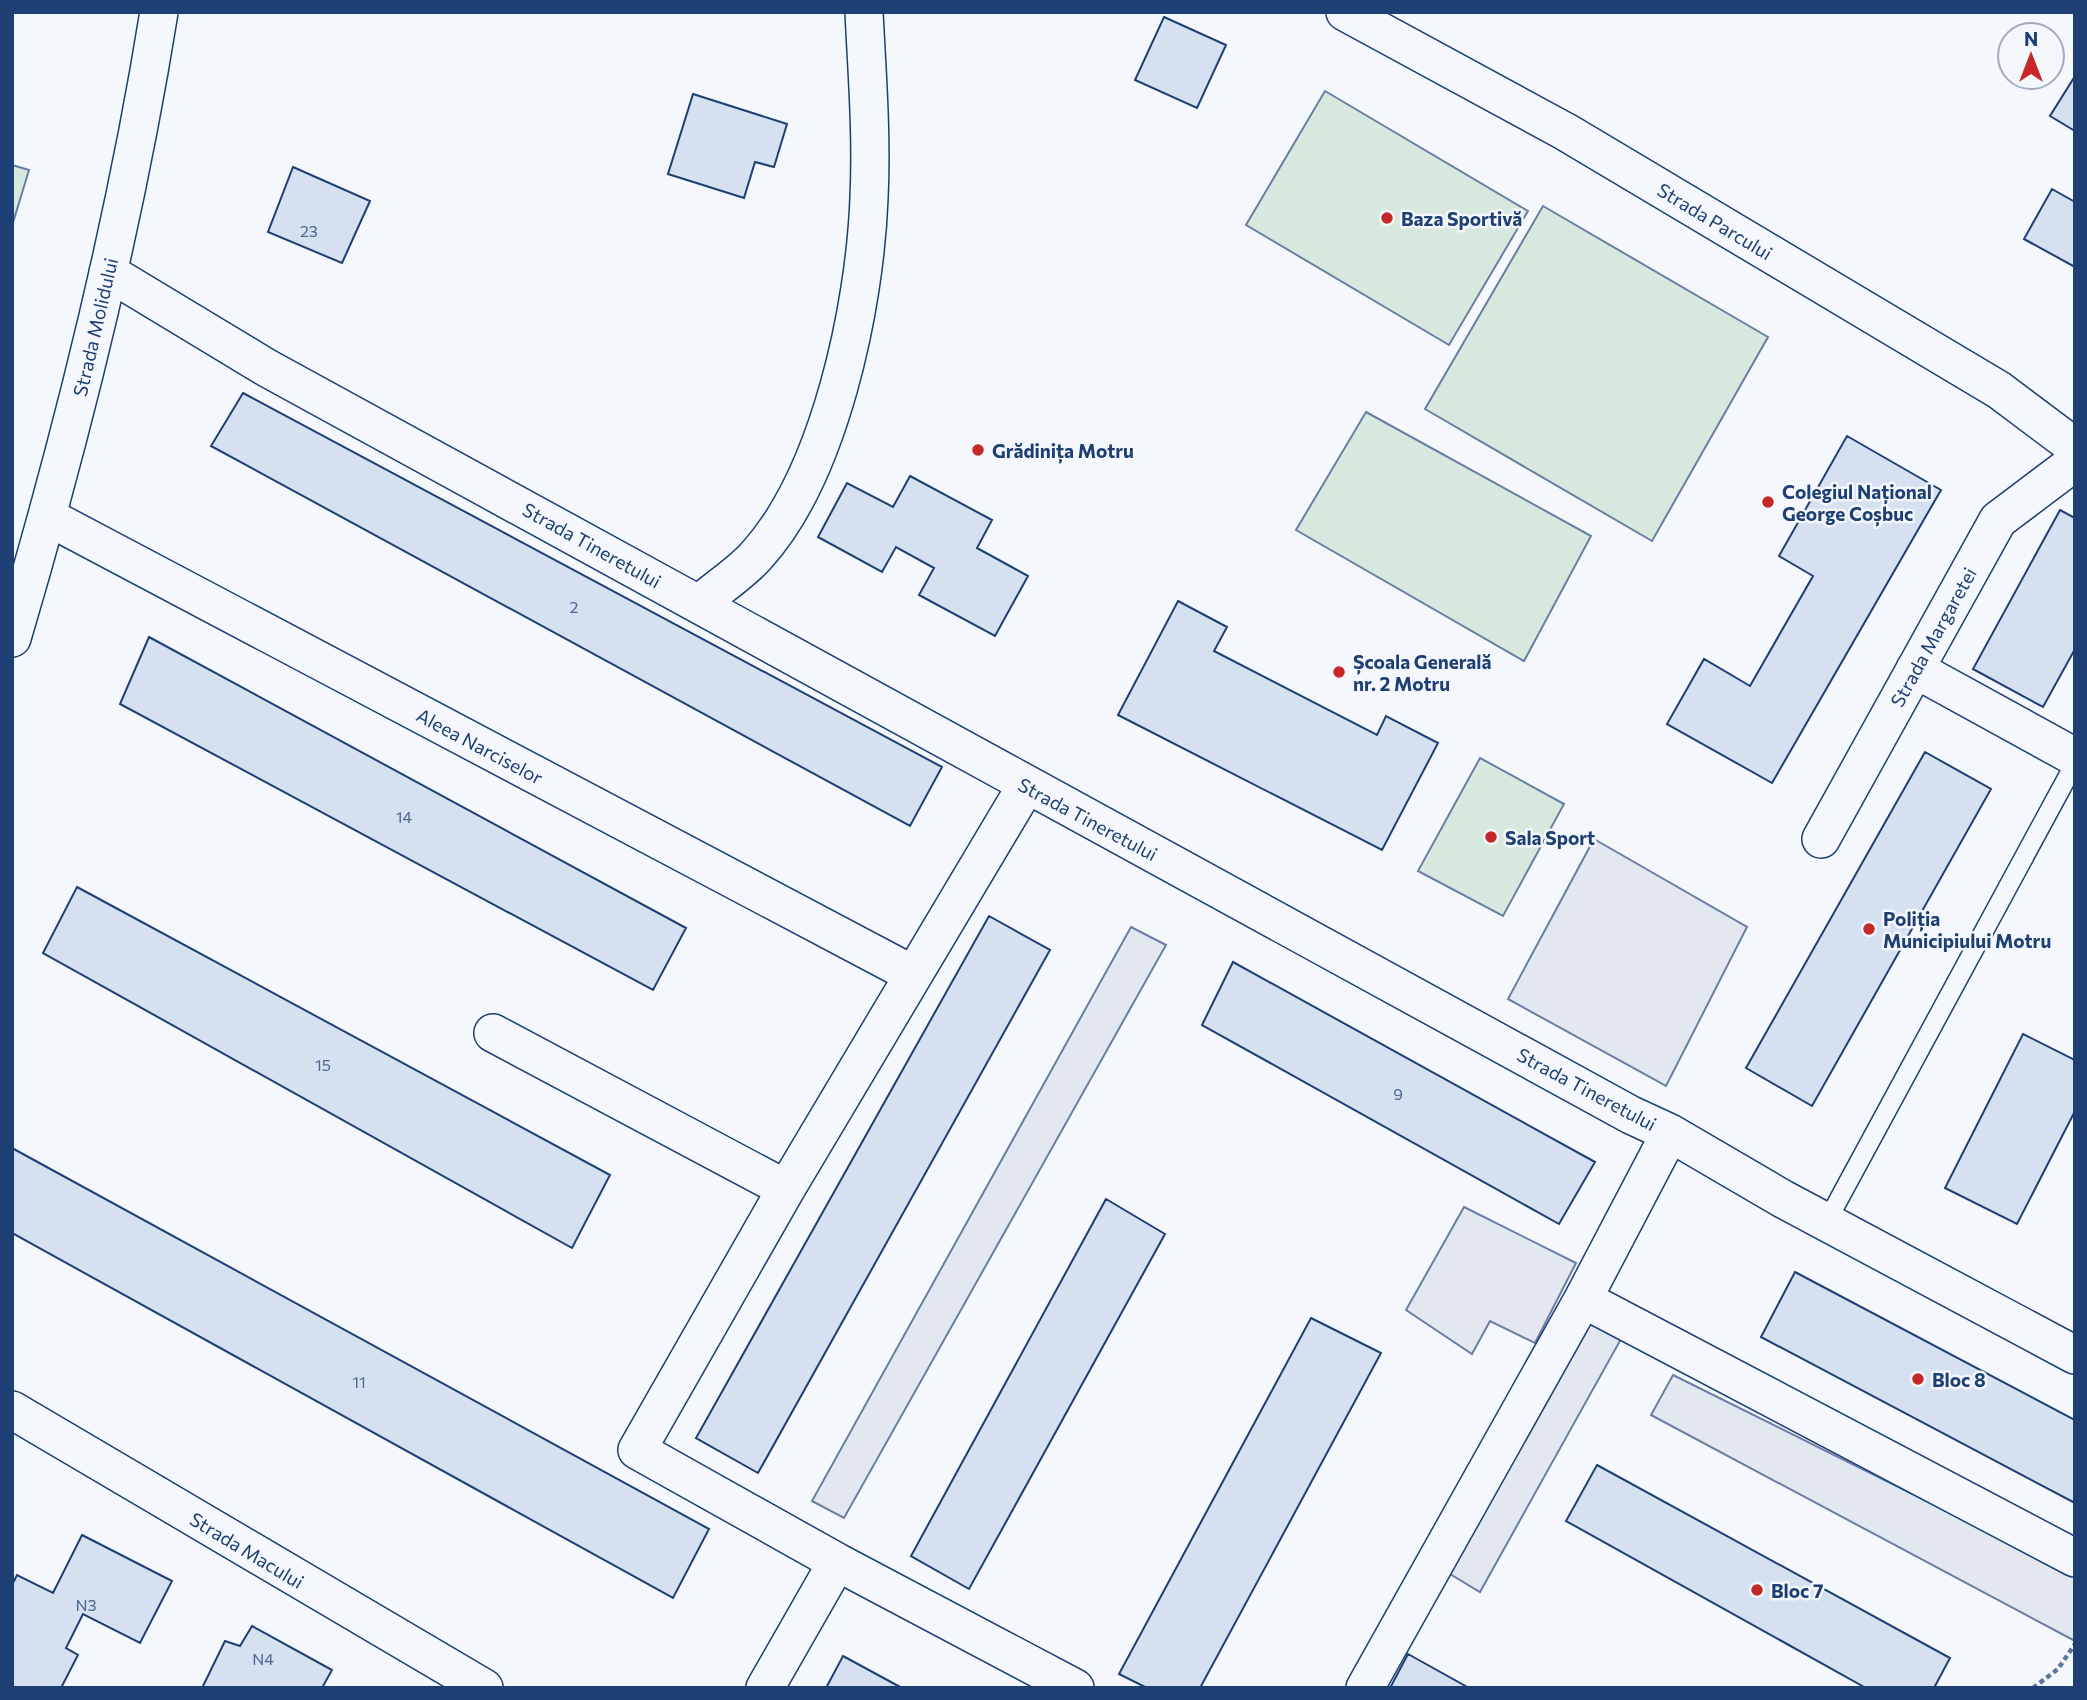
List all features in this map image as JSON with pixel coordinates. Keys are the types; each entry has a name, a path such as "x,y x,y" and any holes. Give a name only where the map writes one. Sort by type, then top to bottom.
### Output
{"street":[{"name":"Strada Molidului","path":"12,638 48,517 98,326 159,12"},
{"path":"699,604 756,557 781,522 812,468 833,402 862,274 869,198 864,12"},
{"name":"Strada Parcului","path":"1345,12 1578,138 1999,390 2075,447"},
{"name":"Strada Tineretului","path":"108,272 267,368 1026,786 1631,1115 1671,1133 1826,1223 2075,1355"},
{"name":"Strada Margaretei","path":"1821,839 1998,520 2075,461"},
{"name":"Aleea Narciselor","path":"48,517 912,974"},
{"path":"1916,669 2075,757"},
{"path":"1026,786 786,1189 638,1450 837,1562 1075,1688"},
{"path":"493,1033 786,1189"},
{"path":"1365,1688 1583,1299 1671,1133"},
{"path":"1583,1299 2075,1558"},
{"name":"Strada Macului","path":"12,1410 428,1675 484,1688"},
{"path":"765,1688 837,1562"}],"lane":[{"path":"1826,1223 2075,763"}],"path":[{"path":"2033,1688 2058,1669 2075,1644"}],"shaded area":[{"name":"Baza Sportivă","path":"1325,91 1528,211 1449,345 1246,225"},
{"path":"12,165 29,170 12,226"},
{"path":"1543,206 1768,337 1652,541 1425,409"},
{"path":"1366,412 1591,536 1524,661 1296,530"},
{"name":"Sala Sport","path":"1480,758 1564,804 1503,916 1418,871"},
{"path":"1594,839 1747,927 1666,1086 1508,999"},
{"path":"1131,927 1166,945 844,1518 812,1501"},
{"path":"1464,1207 1576,1263 1535,1343 1490,1321 1472,1354 1406,1310"},
{"path":"1584,1319 1621,1339 1480,1592 1445,1571"},
{"path":"1673,1375 2075,1575 2075,1641 1651,1415"}],"building":[{"path":"1164,17 1226,45 1197,108 1135,80"},
{"path":"2075,76 2075,131 2050,116"},
{"path":"693,94 787,124 774,167 755,162 744,198 668,174"},
{"path":"293,167 370,201 342,263 268,232"},
{"path":"2052,189 2075,202 2075,267 2024,239"},
{"path":"243,393 942,767 910,826 211,446"},
{"path":"1847,436 1941,490 1772,783 1667,724 1704,659 1750,686 1813,576 1779,556"},
{"path":"910,476 992,520 977,548 1028,576 995,636 919,595 934,568 896,547 882,572 818,537 847,483 893,507"},
{"path":"2060,510 2075,518 2075,649 2043,707 1973,669"},
{"path":"1178,601 1227,627 1214,651 1377,735 1386,716 1438,743 1382,850 1118,715"},
{"path":"149,637 686,928 653,990 120,704"},
{"name":"Poliția Municipiului Motru","path":"1925,752 1991,789 1812,1106 1746,1068"},
{"path":"77,887 610,1175 572,1248 43,953"},
{"path":"989,916 1050,950 758,1473 696,1438"},
{"path":"1233,962 1595,1162 1559,1224 1202,1025"},
{"path":"2023,1034 2075,1060 2075,1111 2017,1224 1945,1188"},
{"path":"12,1148 709,1529 673,1598 12,1233"},
{"path":"1106,1199 1165,1234 969,1589 911,1556"},
{"name":"Bloc 8","path":"1795,1272 2075,1420 2075,1503 1761,1337"},
{"path":"1311,1318 1381,1353 1200,1688 1147,1688 1119,1674"},
{"name":"Bloc 7","path":"1597,1465 1950,1658 1934,1688 1866,1688 1566,1521"},
{"path":"82,1535 172,1581 140,1643 83,1614 66,1648 78,1655 61,1688 12,1688 12,1585 17,1575 53,1593"},
{"path":"252,1626 332,1670 322,1688 202,1688 225,1641 240,1646"},
{"path":"1408,1654 1469,1688 1390,1688"},
{"path":"843,1656 902,1688 826,1688"}],"place":[{"name":"Baza Sportivă","path":"1387,218"},
{"name":"Grădinița Motru","path":"978,450"},
{"name":"Colegiul Național George Coșbuc","path":"1768,502"},
{"name":"Școala Generală nr. 2 Motru","path":"1339,672"},
{"name":"Sala Sport","path":"1491,837"},
{"name":"Poliția Municipiului Motru","path":"1869,929"},
{"name":"Bloc 8","path":"1918,1379"},
{"name":"Bloc 7","path":"1757,1590"}]}
